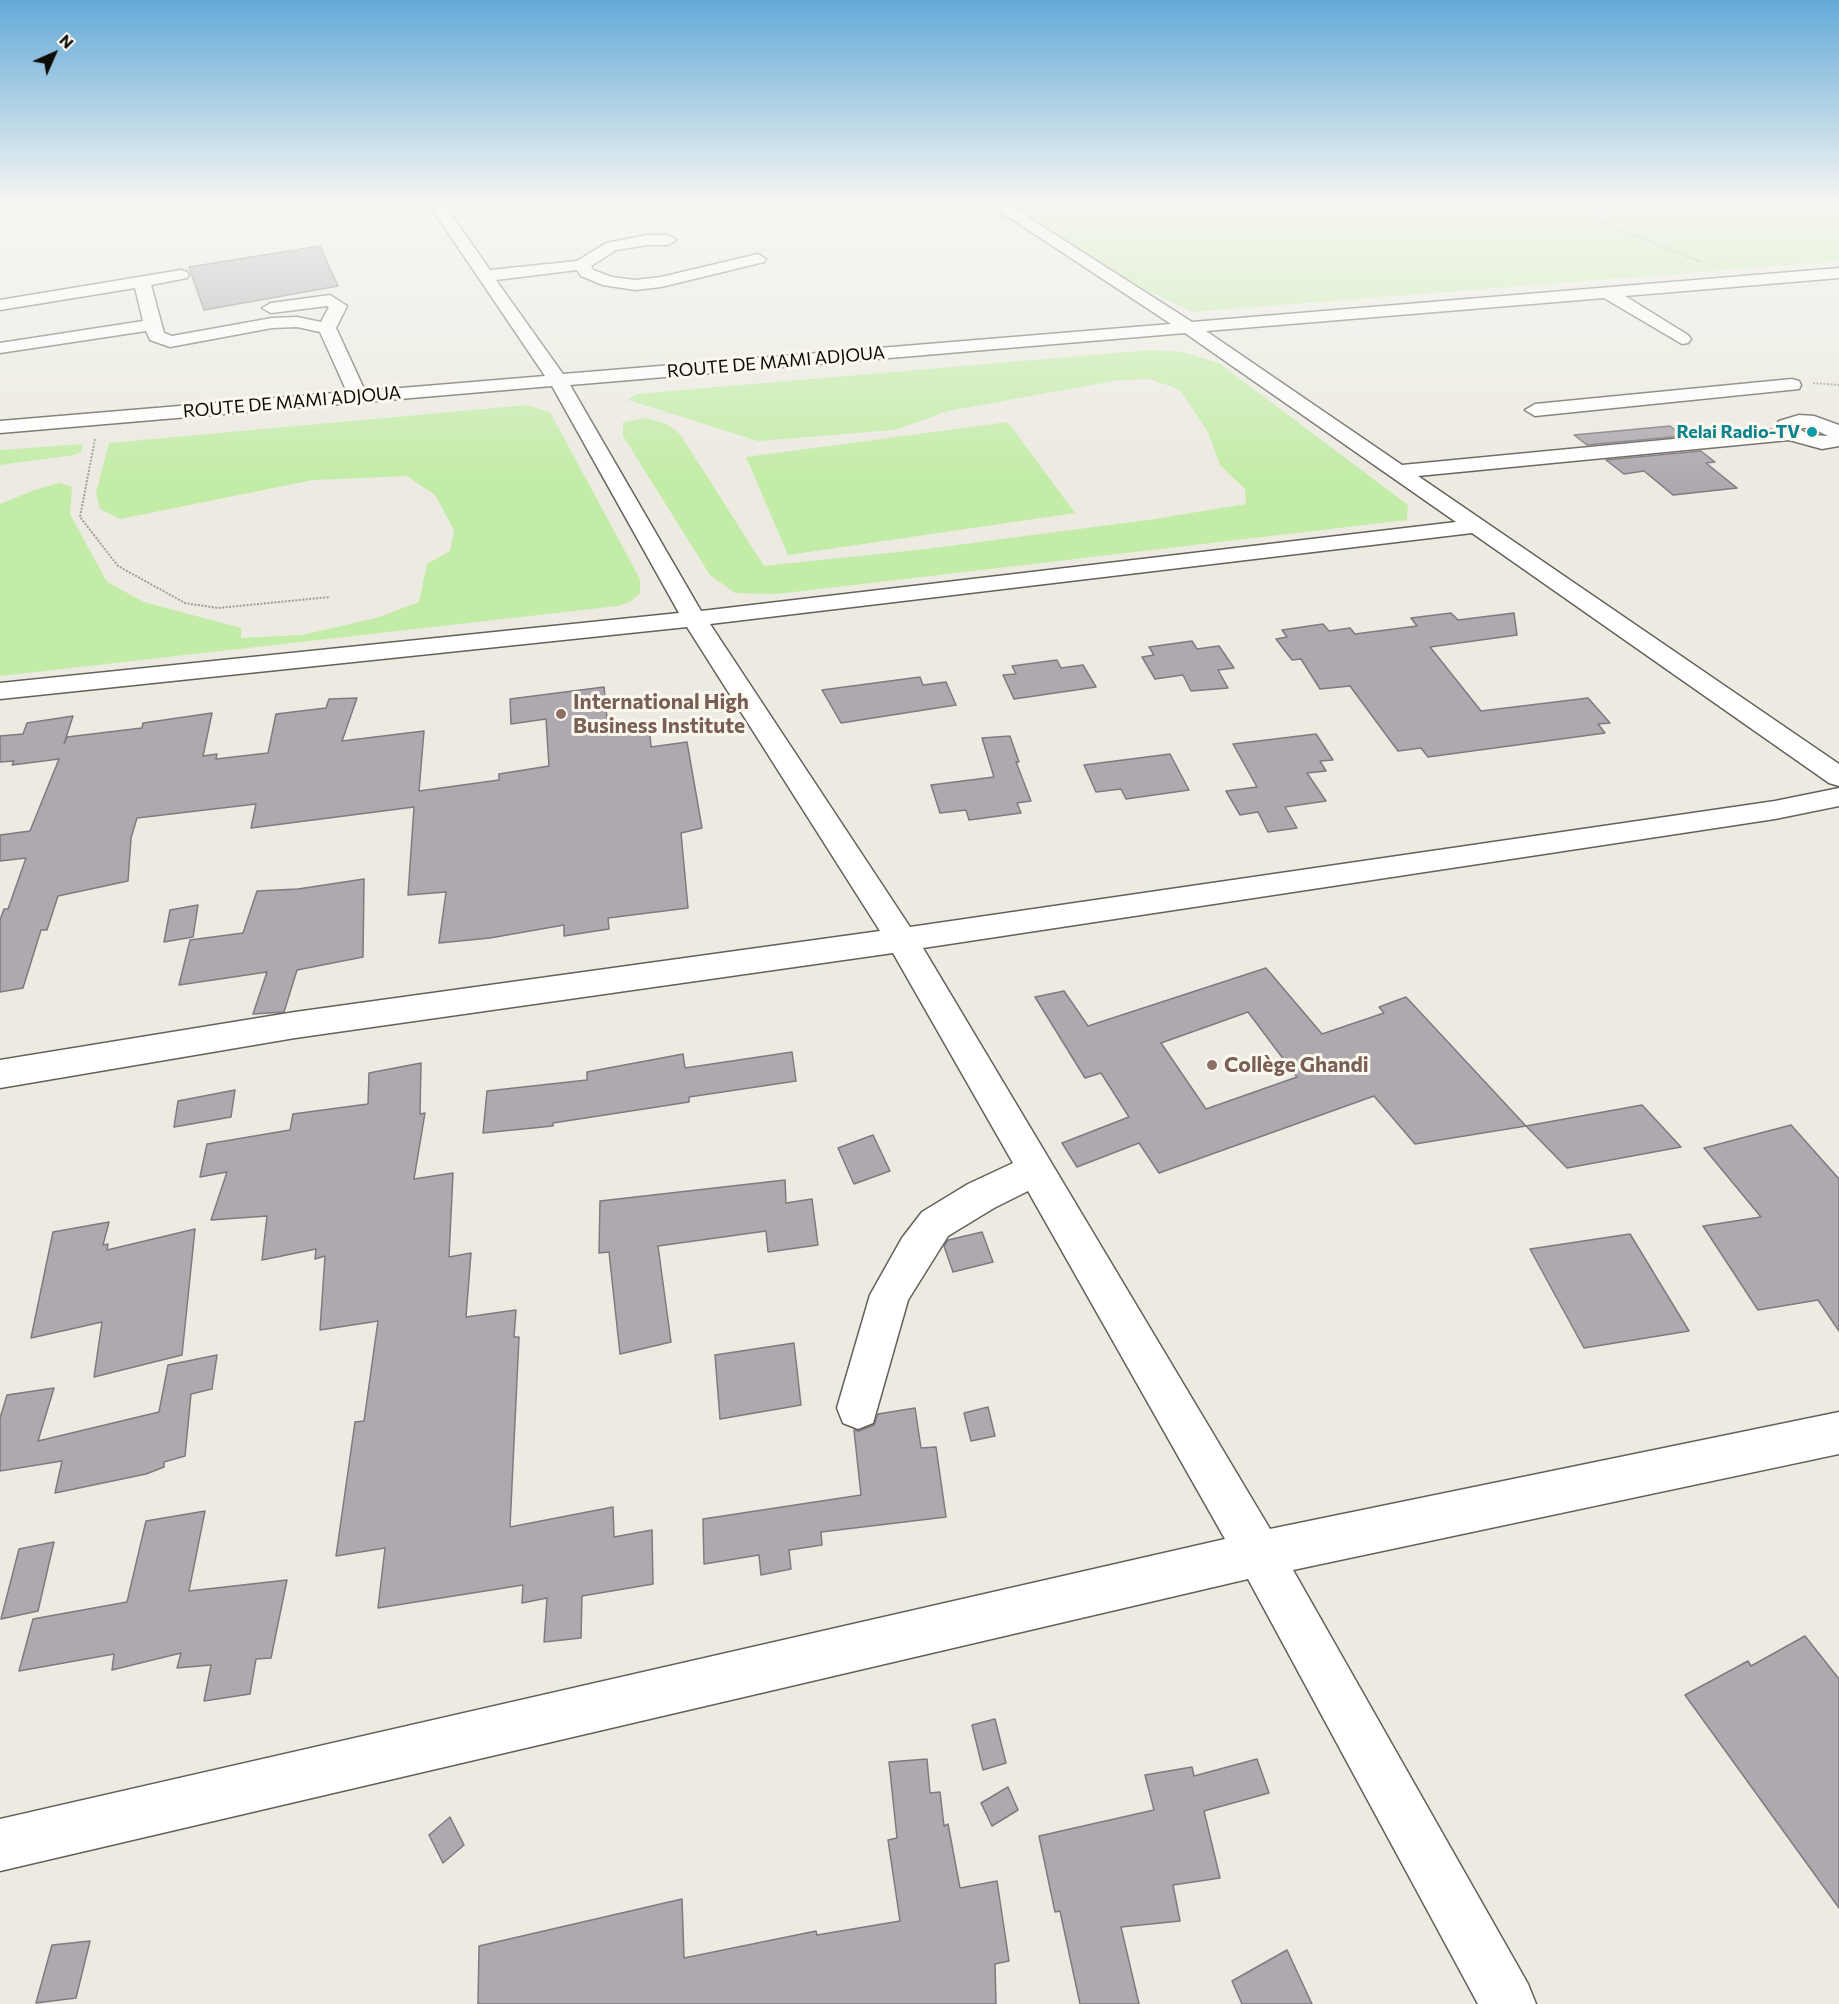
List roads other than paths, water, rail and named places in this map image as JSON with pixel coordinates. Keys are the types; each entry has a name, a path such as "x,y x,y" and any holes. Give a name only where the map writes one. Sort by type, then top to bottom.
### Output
{"street":[{"path":"0,305 68,294"},
{"path":"145,294 156,336 170,342 289,322 327,328"},
{"path":"496,294 558,381 694,619 902,940 1259,1554 1508,2004"},
{"path":"1137,294 1402,471 1477,526 1839,777"},
{"name":"ROUTE DE MAMI ADJOUA","path":"0,427 1589,294"},
{"path":"1609,294 1682,339"},
{"path":"220,333 246,313 330,300 338,306 327,328"},
{"path":"125,308 148,304"},
{"path":"0,348 152,325"},
{"path":"327,328 358,396"},
{"path":"1691,414 1552,425 1535,410 1792,385"},
{"path":"1745,390 1813,442 1830,443 1839,440"},
{"path":"1626,401 1646,418"},
{"path":"1402,471 1575,447 1822,424 1839,434"},
{"path":"0,691 694,619 1477,526"},
{"path":"0,1074 295,1025 902,940 1775,810 1839,797"},
{"path":"858,1407 890,1295 929,1233 936,1224 981,1196 1035,1170"},
{"path":"0,1845 1259,1554 1839,1432"}],"place":[{"name":"Relai Radio-TV","path":"1812,432"},
{"name":"International High Business Institute","path":"561,714"},
{"name":"Collège Ghandi","path":"1212,1065"}]}
